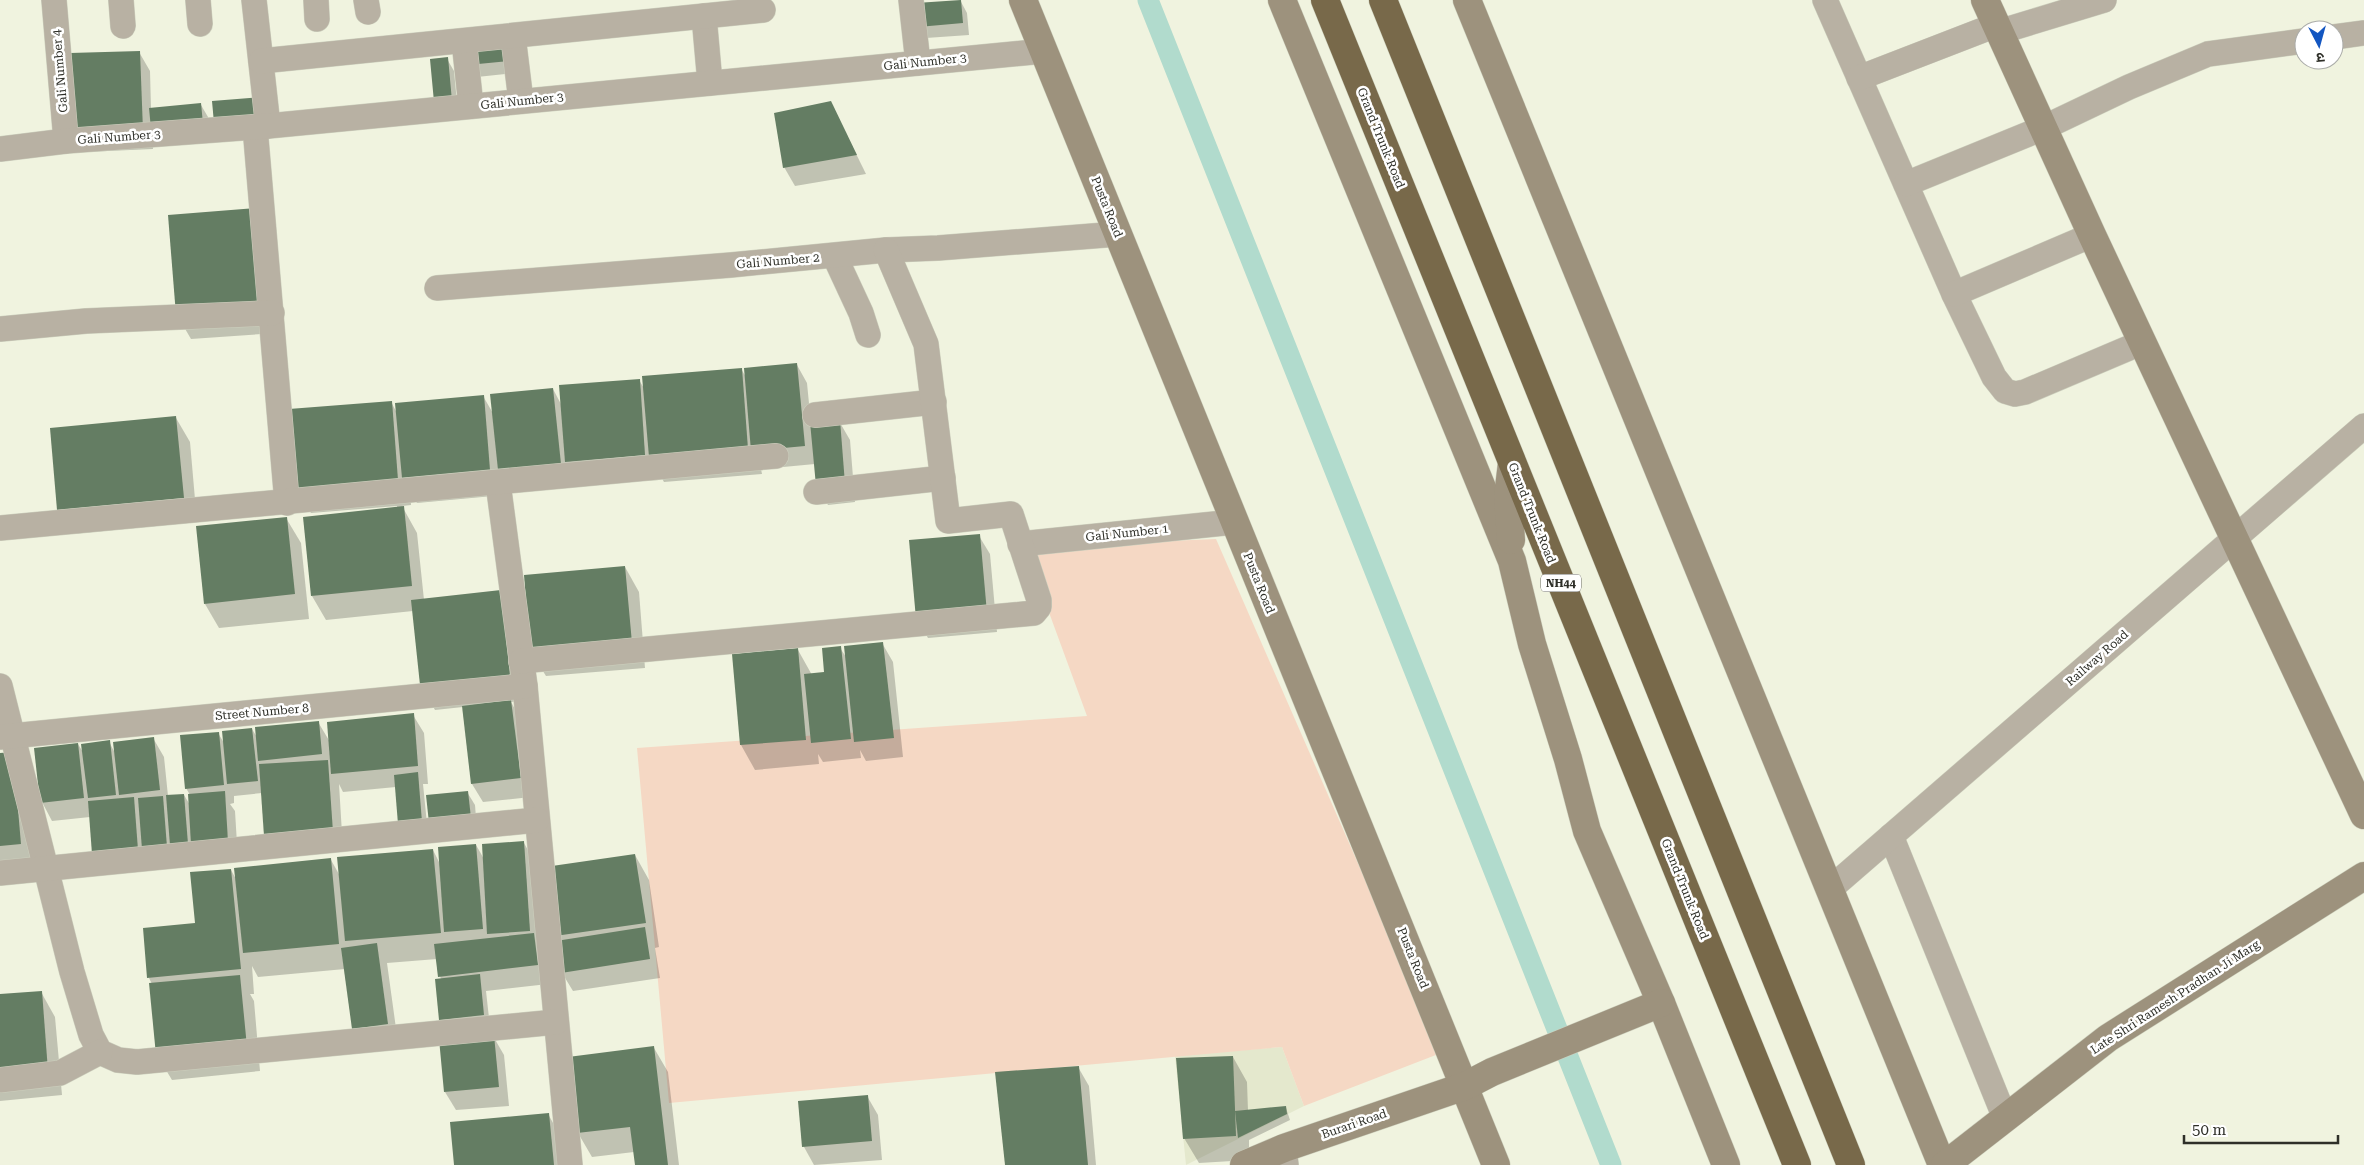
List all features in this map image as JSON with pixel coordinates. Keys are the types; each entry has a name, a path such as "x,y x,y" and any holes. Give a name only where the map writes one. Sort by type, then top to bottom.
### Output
{"highway":[{"name":"Grand Trunk Road","path":"1326,0 1797,1165"},
{"path":"1382,0 1851,1165"}],"main road":[{"name":"Pusta Road","path":"1024,0 1496,1165"},
{"path":"1282,0 1512,561 1532,644 1568,759 1587,831 1661,1003 1726,1165"},
{"path":"1467,0 1944,1165"},
{"path":"1985,0 2092,235 2364,815"},
{"path":"1512,463 1508,496 1512,561"},
{"name":"Late Shri Ramesh Pradhan Ji Marg","path":"1944,1165 2108,1038 2364,876"},
{"name":"Burari Road","path":"1244,1165 1285,1156 1465,1086 1492,1072 1661,1003"}],"street":[{"name":"Gali Number 4","path":"54,0 66,141"},
{"path":"121,0 123,26"},
{"path":"254,0 261,62 262,126 272,313 287,503"},
{"path":"911,0 918,63"},
{"path":"1826,0 1954,294 1994,376 2005,391 2015,394 2143,342"},
{"path":"1859,78 1998,29 2104,0"},
{"path":"261,62 763,10"},
{"path":"704,16 710,83"},
{"path":"2344,36 2364,33"},
{"path":"513,36 521,101"},
{"path":"464,41 471,106"},
{"path":"1906,184 2043,128 2130,87 2208,54 2294,42"},
{"name":"Gali Number 3","path":"0,149 66,141 262,126 1044,51"},
{"name":"Gali Number 2","path":"438,288 835,256 886,250 938,248 1118,234"},
{"path":"1954,294 2092,235"},
{"path":"521,661 1034,613 1039,607 1039,600 1011,514 948,521 926,344 886,250"},
{"path":"835,256 861,313 868,336"},
{"path":"0,328 86,321 272,313"},
{"path":"815,416 934,402"},
{"name":"Railway Road","path":"1830,889 2364,426"},
{"path":"0,528 287,503 776,456"},
{"path":"816,492 943,478"},
{"path":"498,482 524,686 570,1165"},
{"name":"Gali Number 1","path":"1020,544 1234,522"},
{"path":"0,686 7,736 46,869 72,972 91,1035 100,1052 118,1060 137,1062 556,1022"},
{"name":"Street Number 8","path":"7,736 524,686"},
{"path":"0,873 537,820"},
{"path":"1891,836 2005,1118"},
{"path":"0,1080 60,1073 100,1052"}],"shaded area":[{"path":"1216,539 1441,1053 1304,1106 1282,1047 669,1103 637,748 1087,716 1025,547"},
{"path":"1282,1047 1304,1106 1186,1165 1175,1056"}],"building":[{"path":"961,0 963,23 918,27 916,3"},
{"path":"507,48 509,61 468,65 467,52"},
{"path":"140,51 143,131 73,133 70,53"},
{"path":"448,57 452,101 434,102 430,59"},
{"path":"264,97 266,120 214,123 212,101"},
{"path":"831,101 857,155 783,168 774,113"},
{"path":"201,103 203,124 151,129 149,108"},
{"path":"256,208 264,308 176,315 168,215"},
{"path":"797,363 805,446 751,451 744,368"},
{"path":"742,368 748,449 649,457 642,376"},
{"path":"640,379 645,455 565,462 559,385"},
{"path":"553,388 561,464 498,470 490,394"},
{"path":"484,395 490,470 402,478 395,403"},
{"path":"392,401 398,480 295,489 289,409"},
{"path":"176,416 184,498 57,510 50,428"},
{"path":"840,420 845,484 816,486 810,422"},
{"path":"404,506 412,586 311,596 303,517"},
{"path":"287,517 295,594 204,604 196,526"},
{"path":"980,534 987,613 916,619 909,540"},
{"path":"625,566 632,643 530,652 524,575"},
{"path":"501,590 510,676 420,685 411,600"},
{"path":"883,642 894,738 854,742 844,646"},
{"path":"841,646 851,739 811,743 804,674 824,672 822,648"},
{"path":"798,648 806,740 740,745 732,654"},
{"path":"511,700 521,778 471,784 462,706"},
{"path":"414,713 418,766 331,774 327,722"},
{"path":"319,721 322,754 258,761 255,727"},
{"path":"252,728 258,781 227,784 222,731"},
{"path":"219,732 224,785 185,789 180,735"},
{"path":"154,737 160,790 119,795 113,742"},
{"path":"110,740 116,795 88,798 81,744"},
{"path":"78,743 84,798 40,803 34,748"},
{"path":"13,752 21,844 0,846 0,753"},
{"path":"328,760 333,832 264,836 259,764"},
{"path":"418,772 422,822 398,824 394,775"},
{"path":"225,791 228,842 191,844 188,794"},
{"path":"468,791 471,818 429,823 426,795"},
{"path":"184,794 188,844 170,845 166,795"},
{"path":"163,796 167,847 142,849 138,798"},
{"path":"134,797 138,850 92,854 88,801"},
{"path":"524,841 530,931 487,934 482,844"},
{"path":"476,844 483,929 444,932 438,847"},
{"path":"433,849 441,933 345,941 337,857"},
{"path":"635,854 646,923 555,936 545,867"},
{"path":"331,858 339,944 243,953 234,868"},
{"path":"231,869 241,969 147,978 143,928 195,923 190,872"},
{"path":"645,927 650,959 561,973 556,941"},
{"path":"534,933 538,965 438,977 434,944"},
{"path":"377,943 388,1024 352,1029 341,948"},
{"path":"480,974 484,1015 439,1020 435,979"},
{"path":"240,975 247,1047 156,1055 149,983"},
{"path":"42,991 48,1071 0,1075 0,994"},
{"path":"494,1035 499,1087 444,1092 439,1039"},
{"path":"654,1046 668,1165 635,1165 630,1127 577,1133 568,1057"},
{"path":"1233,1056 1236,1136 1183,1139 1176,1058"},
{"path":"1079,1066 1088,1165 1005,1165 995,1072"},
{"path":"868,1095 872,1141 802,1147 798,1101"},
{"path":"1286,1106 1287,1114 1238,1138 1235,1111"},
{"path":"549,1113 554,1165 454,1165 450,1122"}],"waterway":[{"path":"1148,0 1611,1165"}]}
